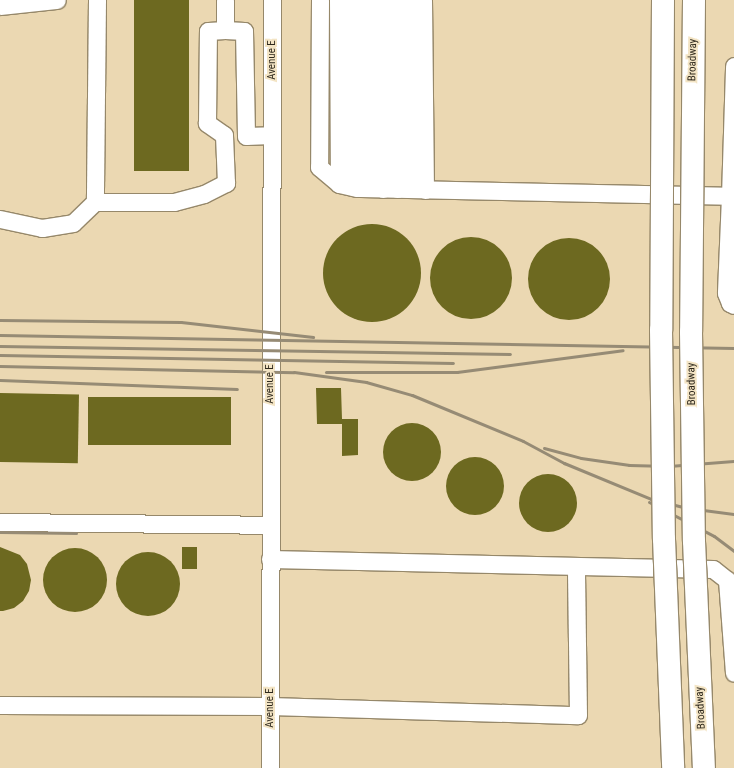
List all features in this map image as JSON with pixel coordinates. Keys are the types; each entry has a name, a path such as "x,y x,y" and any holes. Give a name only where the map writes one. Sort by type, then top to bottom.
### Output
{"main road":[{"path":"663,0 661,330 664,547 673,768"},
{"name":"Broadway","path":"694,0 691,332 694,541 704,768"}],"street":[{"path":"0,6 57,0"},
{"path":"95,202 97,0"},
{"path":"225,0 225,30"},
{"name":"Avenue E","path":"270,768 272,0"},
{"path":"320,0 319,167 382,188 730,196"},
{"path":"338,0 382,188"},
{"path":"354,0 382,188"},
{"path":"369,0 382,188"},
{"path":"382,188 384,0"},
{"path":"382,188 396,0"},
{"path":"382,188 410,0"},
{"path":"382,188 423,0"},
{"path":"246,136 244,31 208,31 207,123 224,135 246,136 271,135"},
{"path":"734,66 726,293 730,303 734,305"},
{"path":"0,219 42,228 73,223 95,202 174,202 204,194 226,183 224,135"},
{"path":"0,522 270,525"},
{"path":"270,560 713,569 727,580 734,673"},
{"path":"0,704 270,706 578,715 576,566"}],"shaded area":[{"path":"0,0 734,0 734,768 0,768"}],"building":[{"path":"134,0 189,0 189,171 134,171"},
{"path":"372,224 391,228 407,238 417,254 421,273 417,292 407,308 391,318 372,322 353,318 337,308 327,292 323,273 327,254 337,238 353,228"},
{"path":"471,237 487,240 500,249 509,262 512,278 509,294 500,307 487,316 471,319 455,316 442,307 433,294 430,278 433,262 442,249 455,240"},
{"path":"569,238 585,241 598,250 607,263 610,279 607,295 598,308 585,317 569,320 553,317 540,308 531,295 528,279 531,263 540,250 553,241"},
{"path":"316,388 341,388 342,419 358,419 358,455 342,456 342,424 317,424"},
{"path":"0,393 79,394 78,463 0,462"},
{"path":"88,397 231,397 231,445 88,445"},
{"path":"412,423 423,425 436,436 439,441 441,452 439,463 428,476 423,479 412,481 401,479 388,468 385,463 383,452 385,441 396,428 401,425"},
{"path":"475,457 486,459 499,470 502,475 504,486 502,497 491,510 486,513 475,515 464,513 451,502 448,497 446,486 448,475 459,462 464,459"},
{"path":"548,474 559,476 572,487 575,492 577,503 575,514 564,527 559,530 548,532 537,530 524,519 521,514 519,503 521,492 532,479 537,476"},
{"path":"0,547 20,555 27,564 31,580 29,591 23,601 14,608 3,611 0,611"},
{"path":"182,547 197,547 197,569 182,569"},
{"path":"75,548 87,551 98,557 104,568 107,580 104,592 98,603 87,609 75,612 63,609 52,603 46,592 43,580 46,568 52,557 63,551"},
{"path":"148,552 160,555 171,561 177,572 180,584 177,596 171,607 160,613 148,616 136,613 125,607 119,596 116,584 119,572 125,561 136,555"}],"railway":[{"path":"0,320 181,322 313,337"},
{"path":"0,335 734,348"},
{"path":"0,346 510,354"},
{"path":"326,372 457,372 623,350"},
{"path":"0,355 453,363"},
{"path":"0,366 294,372 366,382 412,395 523,441 564,463 651,499 688,508 734,514"},
{"path":"0,380 237,389"},
{"path":"544,448 581,458 629,465 669,466 734,461"},
{"path":"649,502 714,536 734,551"},
{"path":"0,532 76,533"}]}
